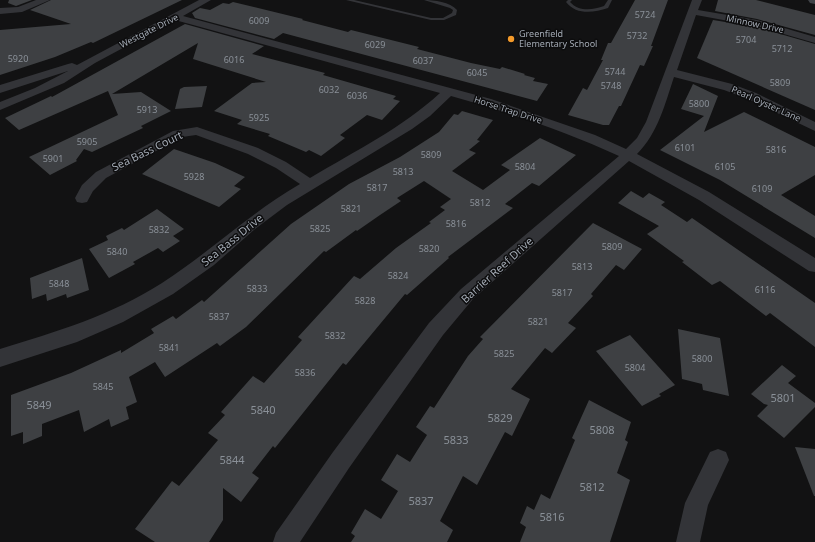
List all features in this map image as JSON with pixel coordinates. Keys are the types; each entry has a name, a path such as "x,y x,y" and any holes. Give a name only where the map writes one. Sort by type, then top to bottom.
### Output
{"street":[{"path":"0,11 12,12 45,0"},
{"name":"Westgate Drive","path":"0,89 91,60 206,0"},
{"name":"Minnow Drive","path":"695,6 815,40"},
{"name":"Barrier Reef Drive","path":"285,542 341,460 436,329 467,294 628,155 642,140 652,122 695,6"},
{"name":"Horse Trap Drive","path":"175,17 527,115 590,138 628,155 704,196 815,266"},
{"name":"Westgate Drive","path":"0,106 53,84 75,73 91,60"},
{"name":"Pearl Oyster Lane","path":"670,72 734,89 815,127"},
{"name":"Sea Bass Drive","path":"0,358 70,336 117,317 167,289 208,261 249,225 310,184 413,122 426,113 448,92"},
{"name":"Sea Bass Court","path":"82,198 93,181 105,172 178,134 189,131 203,132 253,151 281,165 310,184"},
{"path":"688,542 697,503 718,460"}],"lane":[{"path":"348,0 431,19 444,19 454,14 455,10 452,7 426,0"},
{"path":"570,0 568,2 570,5 580,10 601,9 606,7 610,0"}],"building":[{"path":"9,0 32,0 16,6 8,3"},
{"path":"51,0 182,0 93,43 91,42 55,57 0,75 0,30 71,24 30,10"},
{"path":"635,0 668,0 651,46 653,46 644,66 640,65 621,106 619,106 609,125 603,125 568,115 583,88 587,90 603,60 601,60 608,43 611,43"},
{"path":"718,0 756,0 815,15 815,35 757,19 715,11"},
{"path":"233,2 303,19 302,20 348,32 351,30 419,47 417,49 471,63 500,69 502,67 535,78 533,81 548,84 537,101 283,33 274,39 195,18 192,13 200,8 210,10 223,3 229,4"},
{"path":"713,20 756,27 815,44 815,110 697,58"},
{"path":"185,24 264,46 252,54 325,73 323,75 396,96 393,99 400,101 382,120 367,115 340,135 345,138 321,156 309,150 306,152 268,136 270,134 237,124 242,120 214,111 252,83 266,82 193,59 198,43 112,94 141,92 171,111 141,126 143,128 92,152 84,149 76,160 77,161 50,175 29,157 118,115 108,91 19,130 5,118 51,96 52,97"},
{"path":"693,84 718,96 704,132 744,112 815,147 815,175 781,195 815,216 815,238 720,180 660,150 704,116 681,109"},
{"path":"207,86 202,107 175,109 180,89 184,87"},
{"path":"462,111 493,120 477,140 480,141 469,150 476,153 452,171 483,190 510,170 501,165 540,138 576,155 539,186 532,183 505,204 513,208 448,257 449,258 407,295 405,294 346,365 343,363 275,448 273,446 252,473 259,478 241,502 223,488 223,520 209,542 155,542 135,529 172,481 179,486 218,440 208,433 225,415 221,412 253,376 264,383 302,340 298,337 354,276 360,279 396,248 431,223 429,222 445,210 440,207 451,199 424,181 397,198 401,201 357,231 356,230 326,252 324,251 246,327 220,346 217,343 165,377 155,362 129,377 137,402 126,407 129,419 111,427 109,419 84,432 79,410 42,424 42,436 23,444 23,432 11,436 11,395 71,373 121,350 121,353 154,333 151,329 173,316 176,319 202,300 204,302 291,224 349,184 400,157 439,132 454,114 458,115"},
{"path":"174,149 215,163 245,177 234,186 241,189 219,207 142,174"},
{"path":"631,191 643,198 649,193 665,202 661,205 687,222 692,218 815,303 815,347 770,313 766,316 720,281 712,285 682,262 684,261 647,234 659,226 618,203"},
{"path":"157,209 184,229 173,236 180,241 163,252 158,248 133,262 135,264 109,278 89,249 108,240 106,236 122,228 124,230"},
{"path":"593,223 642,249 624,270 616,265 591,294 593,296 568,323 576,328 552,353 545,348 511,389 530,399 512,436 505,432 477,485 463,476 440,521 453,530 447,542 351,542 355,536 351,533 365,509 381,519 398,491 381,480 397,454 410,462 427,435 416,427 430,406 434,408 468,356 483,339 480,337"},
{"path":"82,258 89,290 67,298 66,294 47,301 46,294 32,299 30,278"},
{"path":"678,329 720,338 729,396 703,390 702,384 682,379"},
{"path":"630,335 675,385 659,394 661,396 642,406 596,351"},
{"path":"782,365 796,376 788,383 815,403 815,407 784,438 757,416 768,405 764,404 751,394"},
{"path":"589,400 631,422 625,440 628,442 617,473 630,480 610,542 520,542 526,527 520,523 527,506 534,510 541,494 550,499 575,440 572,438"},
{"path":"795,447 815,449 815,496 814,496"}],"place":[{"name":"Greenfield Elementary School","path":"511,39"}]}
